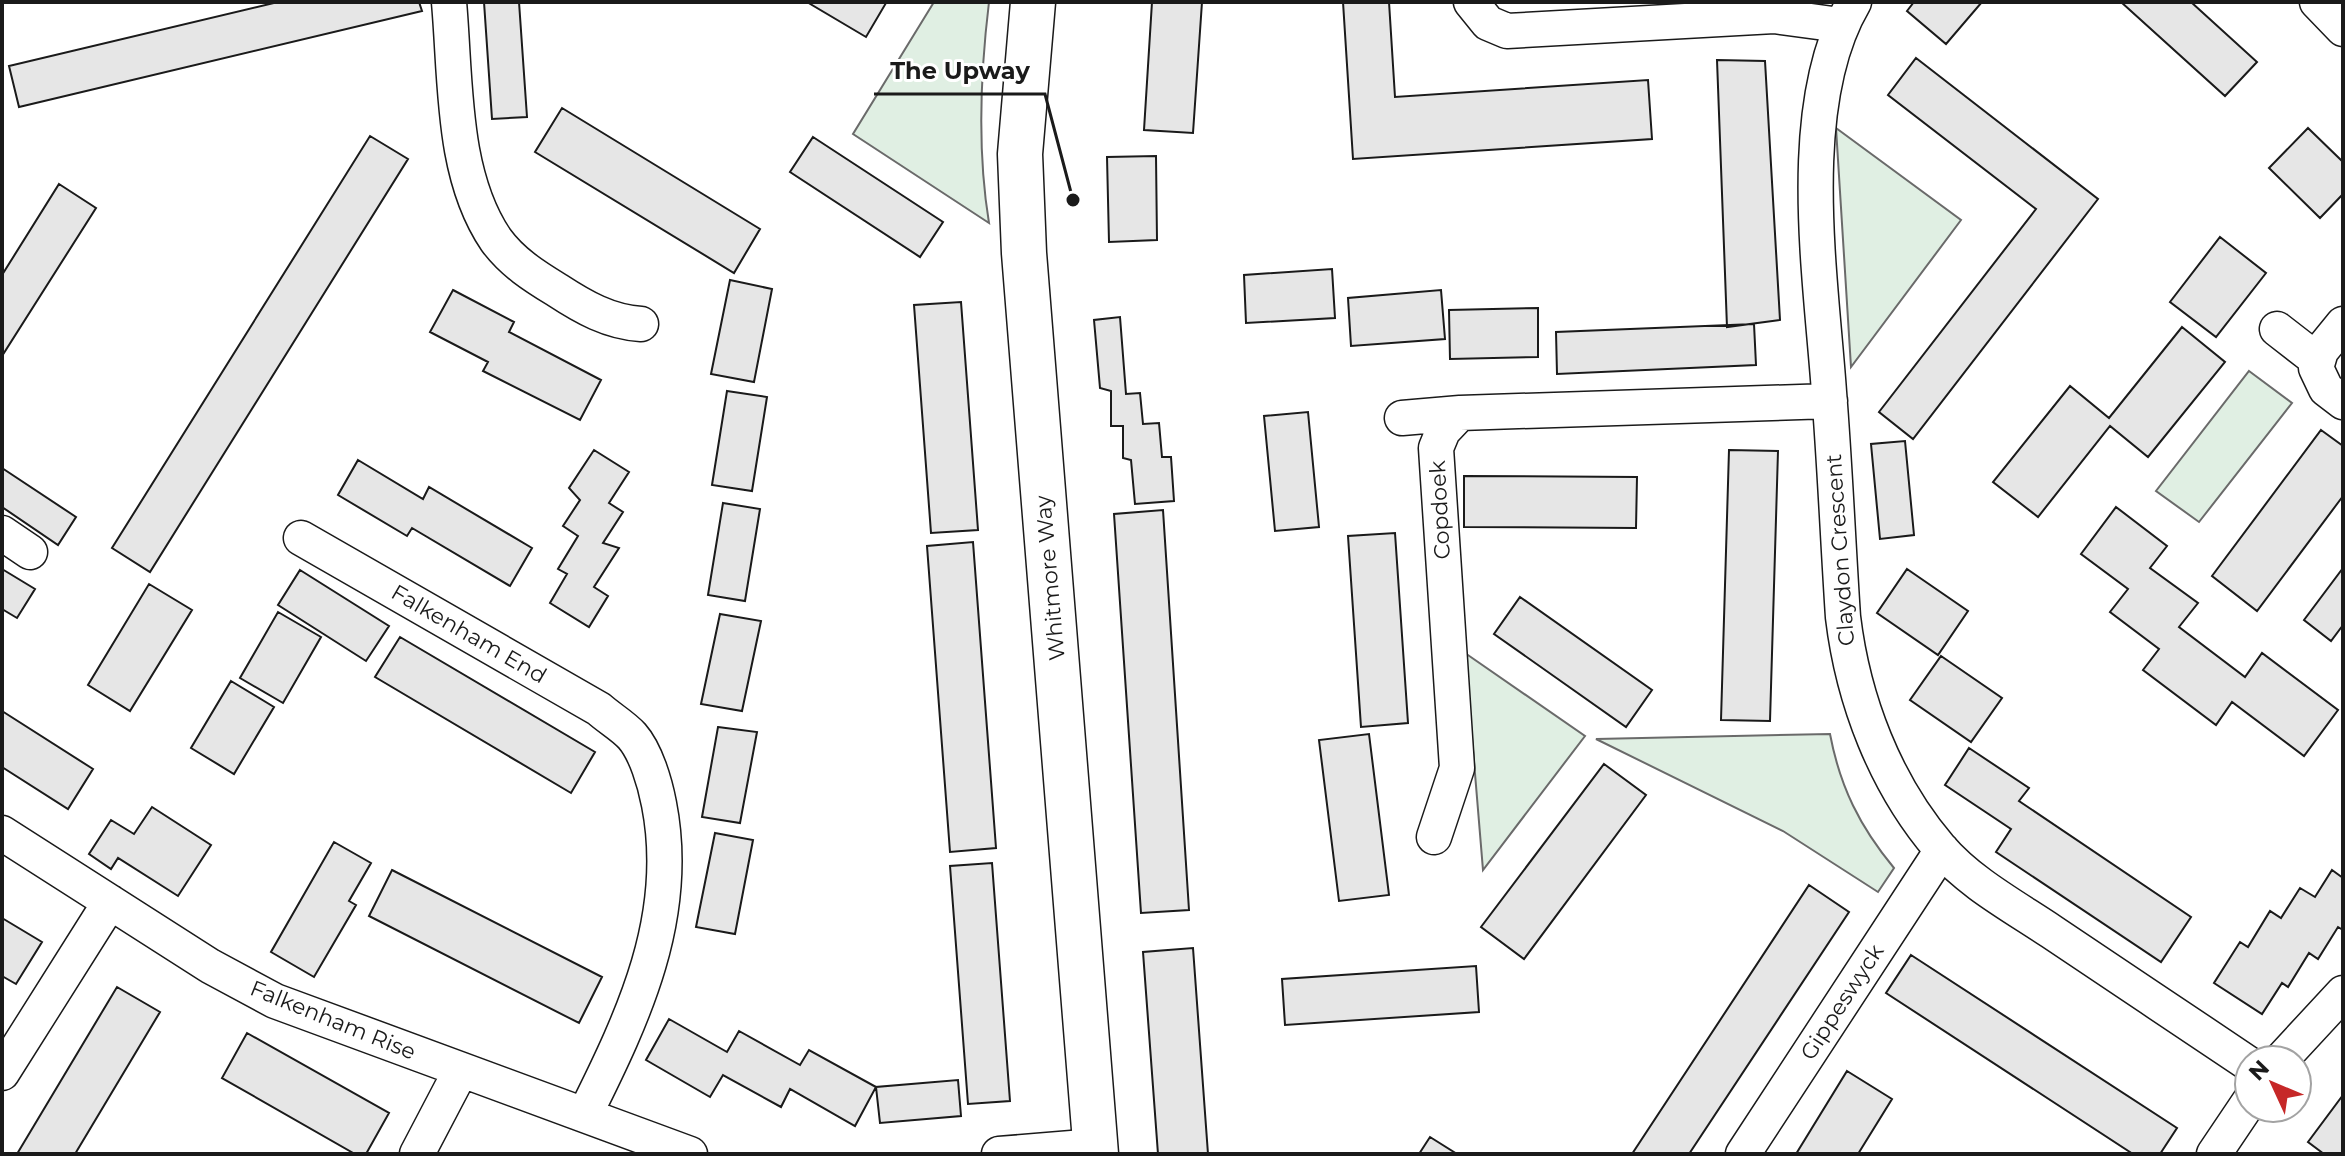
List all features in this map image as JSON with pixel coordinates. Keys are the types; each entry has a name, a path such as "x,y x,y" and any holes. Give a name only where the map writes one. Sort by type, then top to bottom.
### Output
{"street":[{"path":"449,2 467,173 478,208 497,241 522,268 590,311 627,323 641,324"},
{"name":"Whitmore Way","path":"1033,2 1020,154 1024,253 1096,1150"},
{"path":"1471,2 1488,23 1507,31 1847,14"},
{"name":"Claydon Crescent","path":"1847,14 1825,82 1817,145 1816,215 1847,654 1869,727 1907,804 1942,850 1990,890 2233,1053"},
{"path":"2341,326 2317,360 2319,379 2343,402"},
{"path":"2277,329 2317,360"},
{"path":"1402,418 1460,413 1830,401"},
{"name":"Copdoek","path":"1434,837 1457,768 1436,448 1443,431 1460,413"},
{"path":"2,533 30,552"},
{"name":"Falkenham End","path":"301,538 599,709 633,738 656,785 666,838 663,906 650,965 630,1024 585,1114"},
{"name":"Falkenham Rise","path":"2,833 210,966 275,1001 690,1154"},
{"name":"Gippeswyck","path":"1743,1154 1942,850"},
{"path":"2,1073 110,902"},
{"path":"2296,1044 2343,993"},
{"path":"417,1154 461,1070"},
{"path":"2214,1154 2234,1124"},
{"path":"2245,1124 2249,1154"},
{"path":"999,1154 1096,1150"}],"green space":[{"path":"934,2 989,2 981,113 989,223 853,134"},
{"path":"1836,128 1961,220 1851,367"},
{"path":"2249,371 2292,403 2199,522 2156,491"},
{"path":"1465,653 1585,736 1483,870"},
{"path":"1830,734 1839,772 1853,806 1894,868 1878,892 1783,831 1596,739"}],"building":[{"path":"278,2 419,2 422,11 19,107 9,66"},
{"path":"484,2 519,2 527,117 492,119"},
{"path":"807,2 884,2 886,3 866,37"},
{"path":"1152,2 1202,2 1193,133 1144,130"},
{"path":"1343,2 1389,2 1395,97 1648,80 1652,139 1353,159"},
{"path":"1914,2 1982,2 1946,44 1907,11"},
{"path":"2121,2 2191,2 2257,62 2225,96"},
{"path":"1916,58 2098,199 1913,439 1879,412 2036,209 1888,95"},
{"path":"1717,60 1765,61 1780,320 1727,327"},
{"path":"562,108 760,229 734,273 535,152"},
{"path":"2308,128 2343,162 2343,194 2320,218 2269,168"},
{"path":"370,136 408,159 150,572 112,548"},
{"path":"813,137 943,222 920,257 790,172"},
{"path":"1156,156 1157,240 1109,242 1107,157"},
{"path":"59,184 96,208 2,356 2,275"},
{"path":"2220,237 2266,273 2216,337 2170,302"},
{"path":"1332,269 1335,318 1246,323 1244,275"},
{"path":"730,280 772,289 754,382 711,374"},
{"path":"453,290 514,322 509,332 601,380 580,420 483,371 488,362 430,332"},
{"path":"1441,290 1445,339 1351,346 1348,298"},
{"path":"961,302 978,530 931,533 914,305"},
{"path":"1538,308 1538,357 1450,359 1449,310"},
{"path":"1120,317 1126,394 1140,393 1143,424 1159,423 1162,457 1171,457 1174,501 1135,504 1131,460 1123,458 1123,426 1111,426 1111,391 1100,388 1094,320"},
{"path":"1754,324 1756,365 1557,374 1556,332"},
{"path":"2182,327 2225,362 2148,457 2110,426 2038,517 1993,482 2070,386 2109,418"},
{"path":"727,391 767,397 752,491 712,485"},
{"path":"1308,412 1319,527 1275,531 1264,416"},
{"path":"2321,430 2343,446 2343,496 2257,611 2212,576"},
{"path":"1905,441 1914,535 1880,539 1871,444"},
{"path":"594,450 629,472 609,503 623,512 603,543 619,548 594,587 608,596 589,627 550,603 567,574 558,569 578,536 563,526 580,500 569,488"},
{"path":"1729,450 1778,451 1770,721 1721,720"},
{"path":"358,460 423,499 429,487 532,548 510,586 412,528 407,536 338,495"},
{"path":"2,468 76,517 58,545 2,507"},
{"path":"1464,476 1637,477 1636,528 1464,527"},
{"path":"723,503 760,509 745,601 708,595"},
{"path":"2116,507 2167,546 2150,568 2198,603 2179,627 2245,677 2262,653 2338,710 2304,756 2232,702 2216,725 2143,670 2159,649 2110,612 2128,589 2081,554"},
{"path":"1163,510 1189,910 1141,913 1114,514"},
{"path":"1395,533 1408,723 1361,727 1348,536"},
{"path":"973,542 996,848 950,852 927,546"},
{"path":"2343,568 2343,625 2331,641 2304,620"},
{"path":"2,569 35,589 17,618 2,609"},
{"path":"1907,569 1968,611 1938,655 1877,613"},
{"path":"300,570 389,626 366,661 278,605"},
{"path":"149,584 192,610 130,711 88,685"},
{"path":"1520,597 1652,690 1626,727 1494,634"},
{"path":"278,612 321,637 283,703 240,678"},
{"path":"720,614 761,621 742,711 701,704"},
{"path":"400,637 595,752 571,793 375,677"},
{"path":"1941,656 2002,698 1971,742 1910,700"},
{"path":"231,681 274,707 234,774 191,748"},
{"path":"2,711 93,769 68,809 2,767"},
{"path":"718,727 757,732 740,823 702,817"},
{"path":"1369,734 1389,895 1339,901 1319,740"},
{"path":"1969,748 2029,788 2019,801 2191,917 2161,962 1996,852 2011,829 1945,785"},
{"path":"1604,764 1646,795 1524,959 1481,927"},
{"path":"152,807 211,845 178,896 118,858 111,869 89,854 111,820 134,834"},
{"path":"715,833 753,840 735,934 696,927"},
{"path":"334,842 371,863 349,901 356,905 314,977 271,952"},
{"path":"992,863 1010,1101 968,1104 950,866"},
{"path":"392,870 602,977 579,1023 369,916"},
{"path":"2332,870 2343,878 2343,930 2338,927 2318,959 2309,953 2288,987 2282,983 2262,1014 2214,983 2240,942 2248,947 2270,911 2281,918 2300,888 2315,897"},
{"path":"1809,885 1849,912 1689,1154 1632,1154"},
{"path":"2,918 42,942 16,984 2,976"},
{"path":"1193,948 1208,1154 1158,1154 1143,952"},
{"path":"1911,955 2177,1128 2160,1154 2133,1154 1886,993"},
{"path":"1476,966 1479,1012 1285,1025 1282,979"},
{"path":"117,987 160,1012 75,1154 17,1154"},
{"path":"669,1019 727,1052 739,1031 800,1065 809,1050 876,1087 855,1126 790,1089 781,1107 723,1075 710,1097 646,1060"},
{"path":"247,1033 389,1113 366,1154 355,1154 222,1078"},
{"path":"1847,1071 1892,1099 1858,1154 1796,1154"},
{"path":"958,1080 961,1116 880,1123 876,1087"},
{"path":"2343,1095 2343,1154 2324,1154 2308,1142"},
{"path":"1430,1137 1457,1154 1419,1154"}],"place":[{"name":"The Upway","path":"1073,200"}]}
